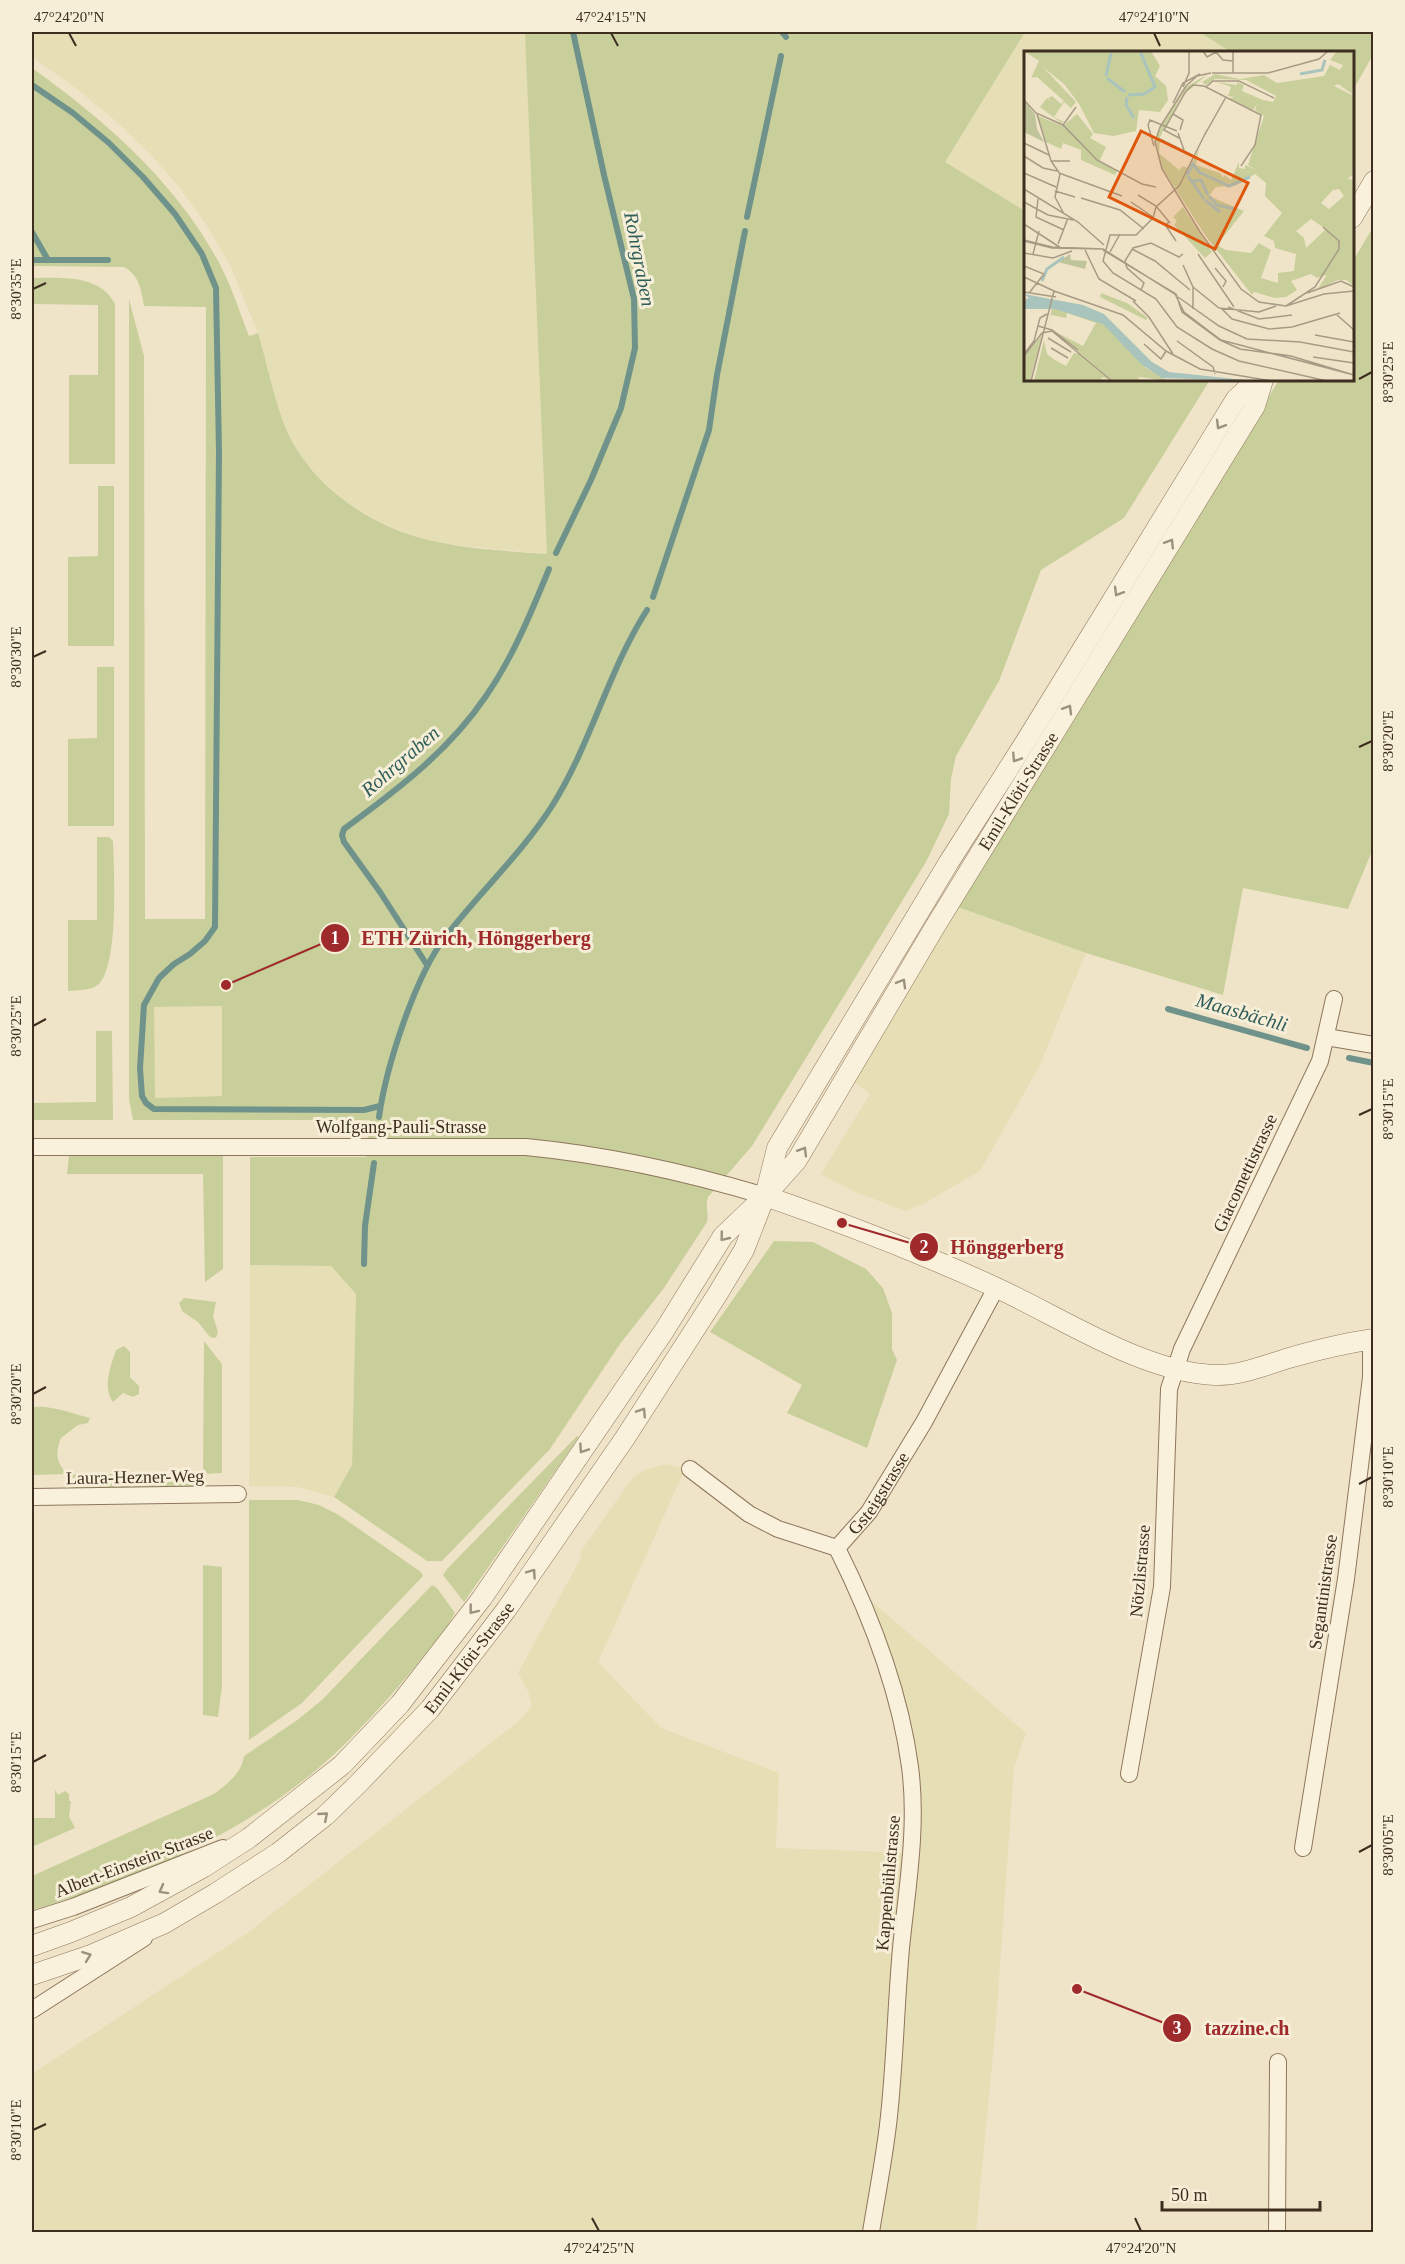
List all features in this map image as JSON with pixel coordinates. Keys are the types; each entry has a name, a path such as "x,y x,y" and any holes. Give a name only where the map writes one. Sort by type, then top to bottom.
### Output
{"street":[{"path":"1354,216 1374,181"},
{"name":"Emil-Klöti-Strasse","path":"32,1975 91,1955 165,1923 278,1853 325,1816 430,1709 506,1610 625,1438 744,1250 765,1196 777,1148 909,928 1236,399 1255,381"},
{"name":"Emil-Klöti-Strasse","path":"32,1946 131,1907 204,1867 249,1838 342,1765 400,1704 482,1598 664,1331 723,1236 765,1196 797,1160 940,919 1256,406 1263,381"},
{"name":"Giacomettistrasse","path":"1175,1369 1182,1349 1320,1061 1334,999"},
{"path":"1326,1036 1374,1045"},
{"name":"Wolfgang-Pauli-Strasse","path":"32,1147 526,1148 625,1159 721,1182 765,1196"},
{"path":"765,1196 842,1223 996,1288 1140,1358 1175,1369 1216,1375 1242,1372 1372,1339"},
{"name":"Gsteigstrasse","path":"690,1469 753,1516 778,1529 837,1548 869,1512 912,1442 996,1288"},
{"name":"Segantinistrasse","path":"1303,1848 1346,1579 1371,1377 1372,1339"},
{"name":"Nötzlistrasse","path":"1129,1774 1162,1587 1169,1389 1175,1369"},
{"name":"Laura-Hezner-Weg","path":"32,1497 238,1494"},
{"name":"Kappenbühlstrasse","path":"837,1548 856,1588 880,1649 899,1708 910,1766 914,1811 899,1971 889,2116 872,2232"},
{"name":"Albert-Einstein-Strasse","path":"32,1920 73,1907 249,1838"},
{"path":"32,2010 112,1960 165,1923"},
{"path":"1277,2232 1278,2062"}],"shaded area":[{"path":"32,32 525,32 548,554 464,546 412,535 386,525 345,502 323,483 303,460 289,434 277,405 258,333 230,265 207,226 180,188 152,156 117,122 73,86 32,57"},
{"path":"1025,32 1199,32 1229,51 1024,51 1024,210 945,162"},
{"path":"955,906 1086,953 1039,1067 980,1171 925,1203 905,1211 853,1191 821,1174 870,1094 853,1081"},
{"path":"222,1006 222,1096 154,1098 154,1007"},
{"path":"250,1265 331,1266 356,1294 352,1465 334,1497 298,1487 249,1486"},
{"path":"667,1464 685,1469 598,1662 661,1728 779,1773 776,1848 917,1853 919,1806 871,1601 1026,1733 1014,1767 996,2023 976,2232 32,2232 32,2074 246,1934 519,1721 532,1706 528,1691 518,1673 582,1556 579,1554 633,1477 647,1469"}],"green space":[{"path":"525,32 1025,32 945,162 1024,210 1024,381 1209,381 1124,518 1041,570 999,681 956,756 951,779 949,814 926,862 752,1146 708,1197 707,1222 664,1288 620,1344 550,1449 442,1561 427,1561 334,1497 352,1465 356,1294 331,1266 250,1265 250,1157 366,1157 370,1120 133,1120 129,1099 129,299 144,356 145,919 205,919 206,307 144,306 137,279 124,267 32,266 32,68 84,107 132,150 176,198 195,224 224,272 249,336 258,333 283,421 300,454 314,473 350,505 393,528 438,542 492,550 547,554","holes":["222,1006 222,1096 155,1098 154,1007"]},
{"path":"1199,32 1373,32 1373,55 1354,88 1354,51 1229,51"},
{"path":"1373,227 1374,846 1348,909 1243,888 1223,995 1086,953 955,906 1278,381 1354,381 1354,259"},
{"path":"32,278 67,278 90,283 100,287 115,304 115,464 69,464 69,375 98,375 98,305 32,304"},
{"path":"98,486 114,486 114,646 68,646 68,557 98,556"},
{"path":"97,667 114,667 114,826 68,826 68,739 97,738"},
{"path":"97,837 109,837 113,841 114,915 110,957 99,984 88,989 68,991 68,920 97,920"},
{"path":"96,1031 112,1031 113,1120 32,1120 32,1103 96,1102"},
{"path":"69,1156 223,1156 223,1269 205,1282 203,1174 67,1174"},
{"path":"774,1241 813,1242 866,1269 883,1288 892,1313 892,1349 897,1360 867,1448 787,1413 802,1385 710,1332"},
{"path":"184,1298 216,1302 213,1316 218,1332 216,1338 210,1337 198,1322 182,1311 179,1303"},
{"path":"204,1341 222,1364 222,1473 203,1474"},
{"path":"124,1346 130,1352 130,1377 139,1386 139,1394 133,1397 123,1393 113,1402 108,1390 108,1376 116,1350"},
{"path":"32,1407 54,1408 90,1418 88,1423 78,1425 61,1438 58,1457 67,1474 32,1475"},
{"path":"577,1436 579,1437 464,1602 443,1575 447,1569"},
{"path":"67,1474 203,1474 203,1487 68,1488"},
{"path":"249,1500 298,1500 319,1505 339,1515 421,1572 423,1576 302,1703 249,1740"},
{"path":"203,1565 222,1567 222,1686 218,1717 203,1715"},
{"path":"432,1585 437,1588 455,1613 448,1625 374,1714 313,1772 277,1800 200,1846 117,1882 32,1910 32,1876 214,1794 237,1773 244,1756 296,1721 322,1700"},
{"path":"55,1790 58,1795 65,1791 69,1794 69,1801 71,1801 69,1816 75,1828 32,1847 32,1818 55,1818"}],"waterway":[{"name":"Rohrgraben","path":"556,553 591,480 621,408 635,348 634,299 573,32"},
{"name":"Rohrgraben","path":"782,32 786,37"},
{"name":"Rohrgraben","path":"747,217 781,56"},
{"path":"32,85 73,113 109,143 143,177 175,214 202,254 216,288 219,452 215,927 205,941 159,978 144,1005 140,1068 142,1096 146,1103 154,1109 364,1110 380,1106"},
{"name":"Rohrgraben","path":"653,597 709,430 717,375 745,231"},
{"path":"32,232 48,260"},
{"path":"32,260 108,260"},
{"name":"Rohrgraben","path":"427,965 380,892 344,842 342,835 344,829 383,800 439,752 471,716 496,681 513,650 549,569"},
{"name":"Rohrgraben","path":"379,1117 395,1048 423,974 446,936 528,840 552,806 578,758 633,633 647,610"},
{"name":"Maasbächli","path":"1168,1009 1307,1048"},
{"name":"Maasbächli","path":"1349,1058 1374,1063"},
{"name":"Rohrgraben","path":"364,1264 365,1226 374,1163"}],"place":[{"name":"ETH Zürich, Hönggerberg","path":"226,985"},
{"name":"Hönggerberg","path":"842,1223"},
{"name":"tazzine.ch","path":"1077,1989"}]}
